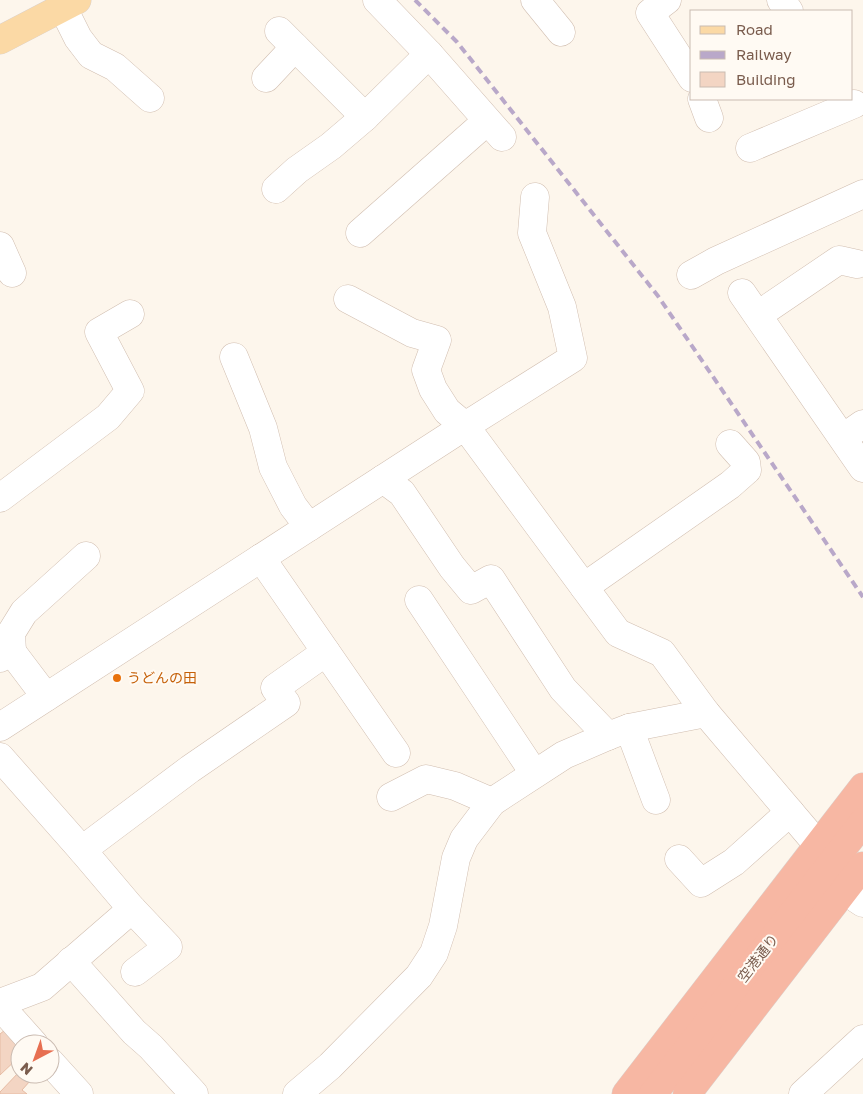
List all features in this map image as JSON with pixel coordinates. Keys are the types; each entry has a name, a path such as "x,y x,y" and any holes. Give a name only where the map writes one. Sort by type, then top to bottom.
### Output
{"highway":[{"path":"626,1094 863,787"},
{"name":"空港通り","path":"653,1094 863,822"},
{"name":"空港通り","path":"687,1094 863,866"},
{"path":"705,1094 861,898"}],"main road":[{"path":"0,40 70,4"}],"street":[{"path":"360,233 494,129 429,54 378,0"},
{"path":"535,0 561,32"},
{"path":"667,0 650,14 690,75"},
{"path":"70,4 78,38 91,54 115,66 150,98"},
{"path":"266,78 287,39 365,117"},
{"path":"276,189 297,170 331,146 365,117 429,54"},
{"path":"750,148 856,106"},
{"path":"691,275 716,261 863,194"},
{"path":"0,727 573,358 562,307 532,232 535,197"},
{"path":"0,246 12,273"},
{"path":"758,315 839,260 861,266"},
{"path":"742,293 853,431 863,468"},
{"path":"348,299 412,333 437,340 426,370 433,388 447,411 465,426 618,633 662,653 706,713 818,845"},
{"path":"0,498 108,417 130,391 99,332 130,314"},
{"path":"234,357 263,428 273,467 293,506 309,527"},
{"path":"584,587 730,484 746,470 746,462 730,444"},
{"path":"383,479 402,493 470,590 491,579 563,689 619,732 656,800"},
{"path":"46,697 6,655 11,634 24,612 86,556"},
{"path":"261,558 396,753"},
{"path":"419,600 534,773"},
{"path":"82,850 190,768 286,703 275,688 326,652"},
{"path":"297,1094 330,1066 419,976 434,953 443,926 456,858 464,839 492,802 564,755 619,732 706,713"},
{"path":"0,757 132,909 168,946 135,972"},
{"path":"391,797 426,779 455,786 492,802"},
{"path":"679,859 701,883 734,862 790,812"},
{"path":"24,1034 2,1011 42,986 132,909"},
{"path":"71,962 134,1032 152,1047 194,1094"},
{"path":"803,1094 863,1039"},
{"path":"60,1073 79,1094"}],"building":[{"path":"5,1030 10,1035 10,1066 0,1075 0,1034"},
{"path":"10,1082 10,1084 27,1084 22,1090 27,1094 0,1094"}],"railway":[{"path":"415,0 457,42 658,296 863,597"}],"place":[{"name":"うどんの田","path":"117,678"}]}
